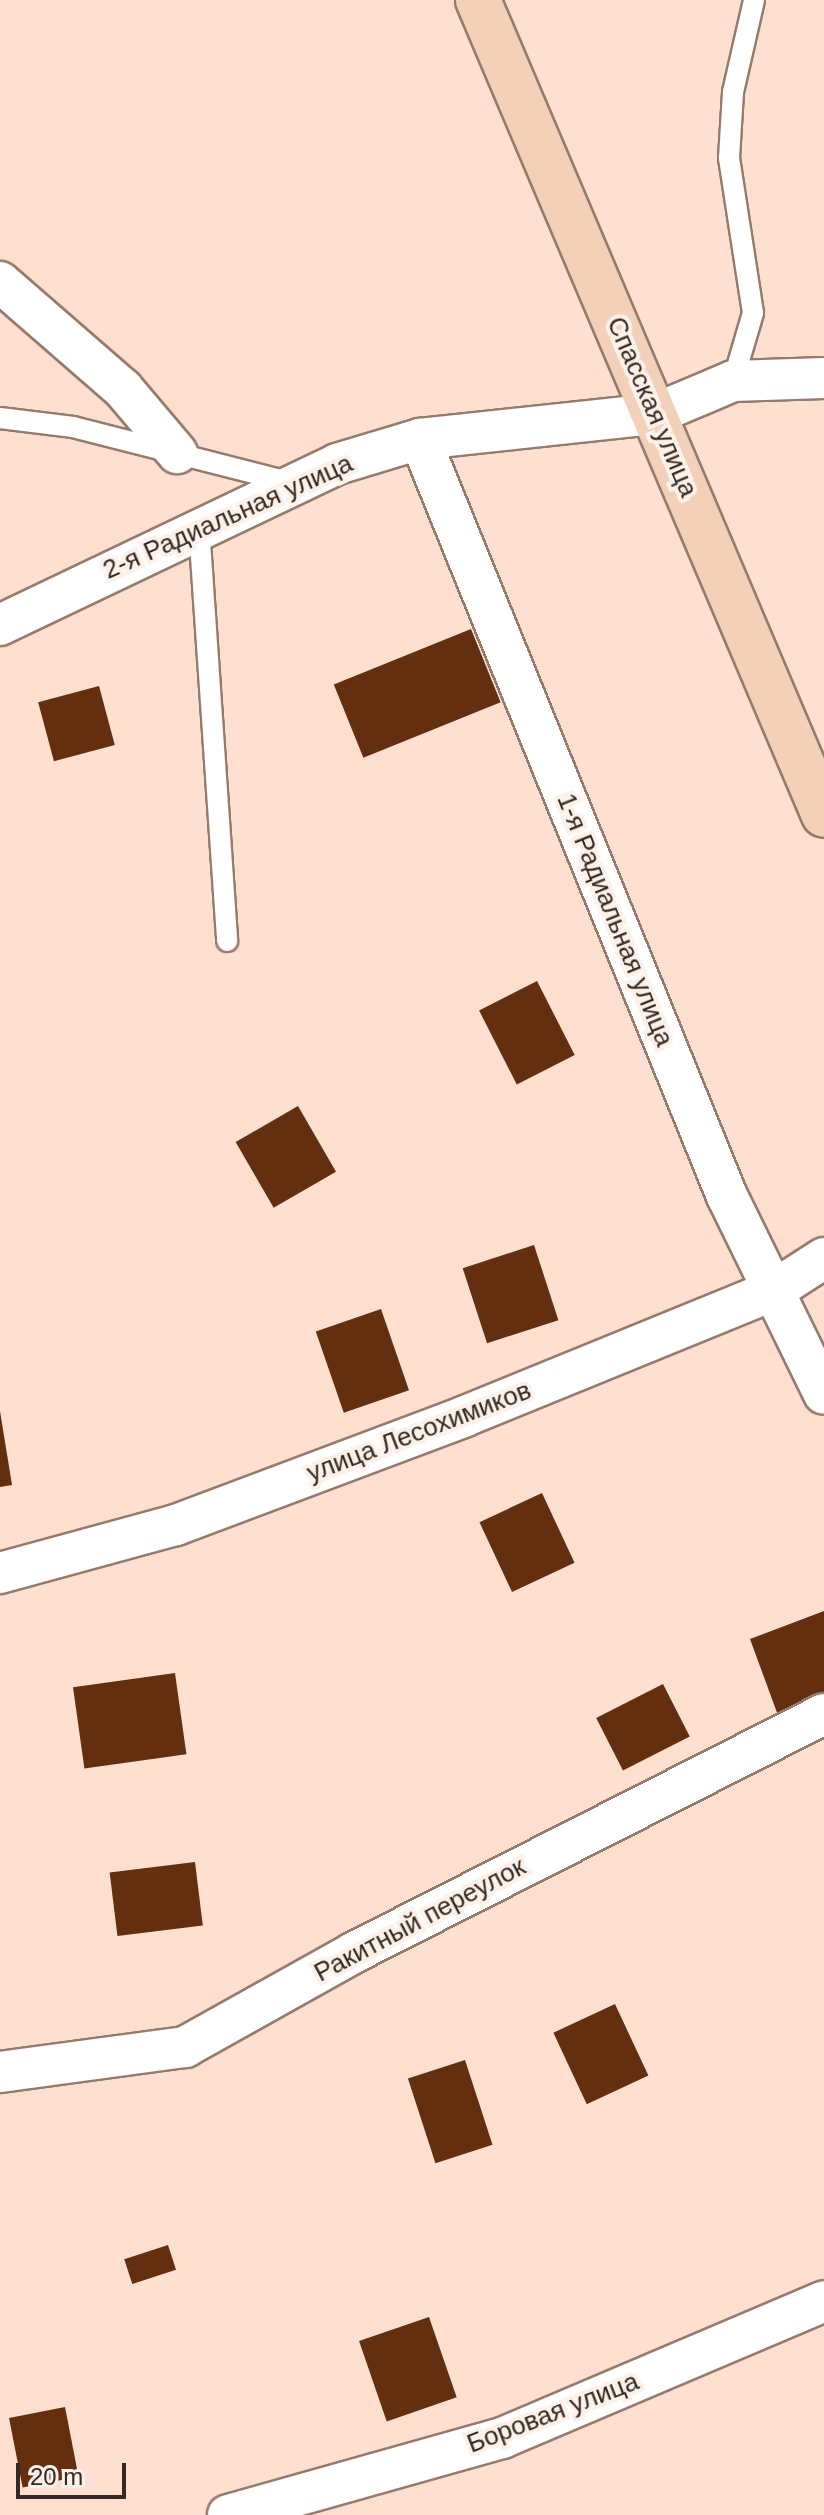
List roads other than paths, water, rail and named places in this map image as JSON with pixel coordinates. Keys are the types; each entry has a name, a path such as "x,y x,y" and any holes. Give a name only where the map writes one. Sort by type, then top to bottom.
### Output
{"street":[{"name":"Спасская улица","path":"478,0 824,815"},
{"path":"0,282 123,389 177,453"},
{"path":"733,381 824,378"},
{"name":"2-я Радиальная улица","path":"0,625 199,527 337,464 420,439 655,414 733,381"},
{"name":"1-я Радиальная улица","path":"420,439 727,1196 776,1289 824,1394"},
{"name":"улица Лесохимиков","path":"0,1573 176,1525 463,1417 776,1289 824,1258"},
{"name":"Ракитный переулок","path":"0,2072 185,2047 353,1953 824,1714"},
{"name":"Боровая улица","path":"228,2515 502,2438 824,2301"}],"lane":[{"path":"733,381 753,313 729,158 733,92 754,0"},
{"path":"0,418 73,427 295,483"},
{"path":"199,527 227,941"}]}
